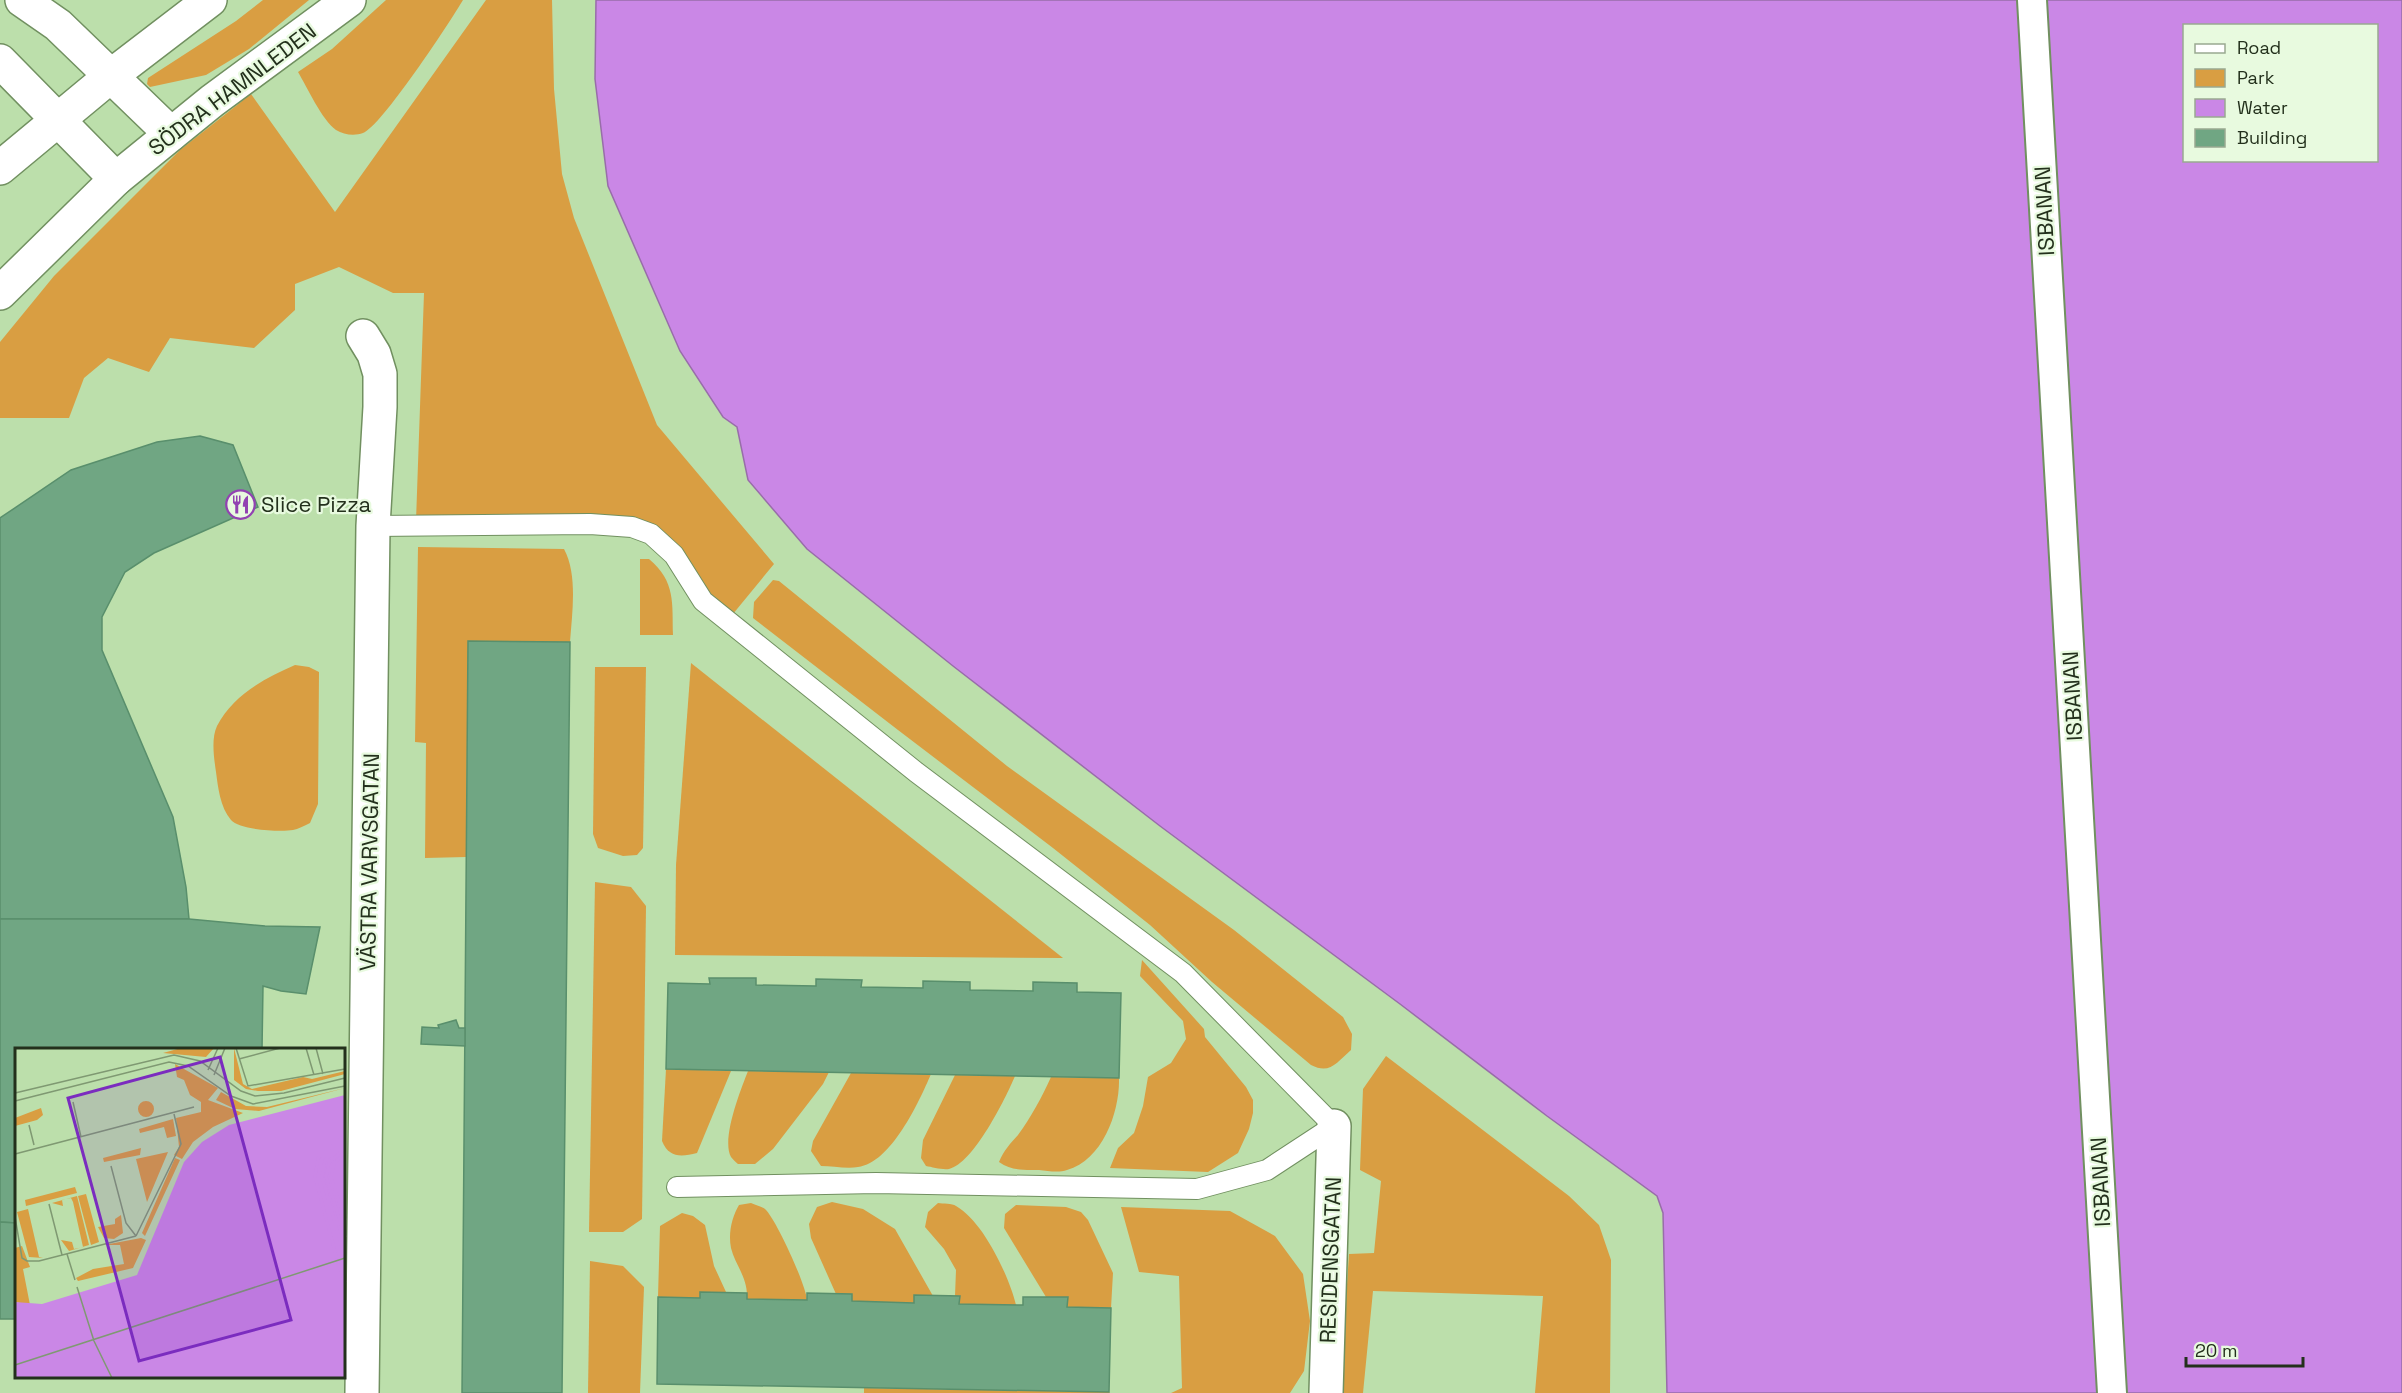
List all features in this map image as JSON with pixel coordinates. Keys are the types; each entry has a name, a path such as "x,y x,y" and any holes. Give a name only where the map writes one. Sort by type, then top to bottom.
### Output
{"street":[{"path":"22,0 58,25 171,134"},
{"path":"0,168 111,75 210,0"},
{"name":"SÖDRA HAMNLEDEN","path":"0,292 116,179 171,134 349,0"},
{"name":"ISBANAN","path":"2032,0 2112,1393"},
{"path":"0,62 59,118 116,179"},
{"name":"VÄSTRA VARVSGATAN","path":"356,1379 373,526 380,406 380,374 374,354 363,336"},
{"name":"RESIDENSGATAN","path":"1326,1393 1334,1126"}],"lane":[{"path":"373,526 590,524 632,527 651,534 674,555 703,602 915,772 1183,973 1334,1126 1268,1170 1197,1189 876,1183 677,1187"}],"green space":[{"path":"263,0 309,0 249,49 206,75 150,87 147,84 148,78 236,21"},
{"path":"386,0 463,0 415,72 384,113 363,133 353,135 342,133 325,119 298,72 332,49"},
{"path":"486,0 552,0 554,89 562,174 574,218 657,425 774,564 728,620 650,530 416,521 424,293 393,293 339,267 295,284 295,310 254,348 170,338 149,372 108,358 84,378 69,418 0,418 0,342 54,276 180,150 251,94 335,212"},
{"path":"418,547 564,549 573,582 570,642 468,642 466,857 425,858 426,743 415,742"},
{"path":"640,559 649,559 664,576 668,585 672,603 673,635 640,635"},
{"path":"773,580 779,581 1007,766 1234,930 1343,1017 1352,1034 1351,1050 1328,1068 1323,1069 1311,1065 1212,982 1150,925 753,618 754,602"},
{"path":"691,663 1063,958 675,955 676,865"},
{"path":"295,665 309,667 319,672 318,804 310,823 295,830 270,830 242,826 231,820 220,797 214,755 215,731 224,715 241,697 261,682"},
{"path":"595,667 646,667 643,848 637,855 623,856 598,848 593,834"},
{"path":"595,882 631,887 646,906 642,1219 623,1232 589,1232"},
{"path":"1142,960 1204,1029 1205,1037 1246,1087 1253,1100 1249,1129 1238,1153 1208,1172 1110,1168 1118,1148 1134,1133 1143,1106 1148,1077 1171,1063 1186,1039 1183,1021 1140,976"},
{"path":"1386,1056 1569,1196 1599,1225 1611,1260 1610,1393 1535,1393 1543,1296 1373,1291 1363,1393 1340,1393 1349,1254 1374,1253 1381,1181 1360,1170 1363,1089"},
{"path":"666,1069 731,1071 697,1153 676,1155 668,1151 662,1141"},
{"path":"748,1071 829,1072 823,1084 773,1149 755,1164 738,1164 731,1157 728,1138 733,1114"},
{"path":"851,1073 931,1074 902,1130 882,1155 858,1167 821,1166 811,1151 813,1141"},
{"path":"955,1075 1015,1076 988,1129 968,1155 949,1169 926,1166 921,1158 923,1140"},
{"path":"1051,1077 1119,1078 1116,1105 1107,1133 1090,1156 1080,1165 1067,1170 1057,1172 1023,1170 1004,1165 999,1162 1001,1158 1027,1121"},
{"path":"832,1202 863,1209 895,1229 933,1296 914,1295 914,1303 852,1301 836,1294 811,1238 809,1224 817,1207"},
{"path":"751,1203 765,1209 776,1225 796,1267 807,1300 747,1299 745,1284 731,1248 730,1231 739,1205"},
{"path":"938,1203 954,1205 976,1224 994,1250 1016,1305 959,1304 960,1296 955,1296 956,1270 944,1249 925,1227 928,1212"},
{"path":"1016,1205 1066,1207 1081,1212 1088,1220 1113,1273 1111,1308 1067,1307 1067,1297 1046,1297 1004,1228 1005,1214"},
{"path":"1121,1207 1230,1211 1275,1236 1303,1274 1310,1321 1304,1371 1290,1393 1171,1393 1182,1388 1179,1276 1139,1272"},
{"path":"682,1213 693,1216 705,1225 714,1266 726,1292 700,1292 700,1298 658,1297 660,1226"},
{"path":"590,1261 623,1266 644,1287 640,1393 588,1393"},
{"path":"864,1388 1109,1392 1110,1393 864,1393"}],"water":[{"path":"596,0 2402,0 2402,1393 1667,1393 1663,1213 1657,1196 1160,826 953,666 807,549 748,480 737,427 723,417 680,351 608,186 595,79"}],"building":[{"path":"200,436 233,445 258,507 154,553 125,572 102,617 102,650 173,817 186,887 189,919 0,919 0,518 71,470 157,442"},
{"path":"468,641 570,642 562,1393 462,1393"},
{"path":"0,919 189,919 265,926 320,927 306,994 263,986 262,1048 15,1048 15,1223 0,1222"},
{"path":"709,978 756,978 756,985 816,986 816,979 862,980 861,987 923,988 923,981 970,982 970,990 1033,991 1033,982 1077,983 1077,992 1121,993 1119,1078 666,1069 668,983 710,984"},
{"path":"456,1020 459,1028 465,1028 465,1046 421,1044 422,1027 439,1028 438,1025"},
{"path":"0,1222 15,1223 15,1319 0,1319"},
{"path":"700,1292 747,1293 747,1299 807,1300 807,1293 852,1294 852,1301 914,1303 914,1295 960,1296 959,1304 1023,1305 1023,1297 1068,1297 1067,1307 1111,1308 1109,1392 657,1384 658,1297 700,1298"}],"place":[{"name":"Slice Pizza","path":"240,504"}]}
